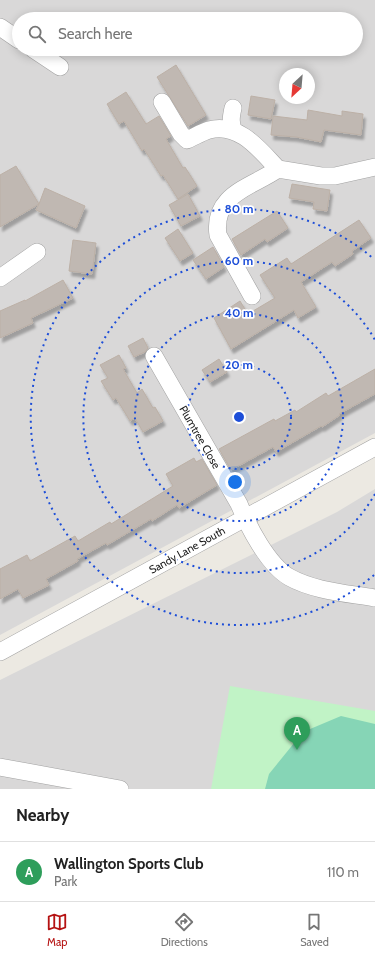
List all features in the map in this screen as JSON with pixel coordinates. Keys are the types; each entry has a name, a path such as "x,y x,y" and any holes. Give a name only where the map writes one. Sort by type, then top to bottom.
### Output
{"street":[{"path":"0,27 12,35"},
{"path":"44,56 60,67"},
{"path":"162,102 181,134 187,140 209,130 218,129 234,131 254,143 278,169 321,176 335,176 375,167"},
{"path":"233,108 230,118 234,131"},
{"path":"252,296 224,248 218,235 216,225 222,208 230,197 278,169"},
{"path":"0,278 37,252"},
{"name":"Plumtree Close","path":"154,356 239,504 249,528 275,566 288,576 305,584 375,598"},
{"name":"Sandy Lane South","path":"0,652 375,448"},
{"path":"0,767 120,789"}],"shaded area":[{"path":"0,0 375,0 375,433 0,635"},
{"path":"375,489 375,789 0,789 0,680 337,512"}],"green space":[{"path":"230,686 375,711 375,789 211,789"},
{"path":"341,716 375,724 375,789 265,789 269,774 303,732"}],"building":[{"path":"176,65 206,115 188,126 157,77"},
{"path":"126,92 146,124 159,116 171,136 166,139 183,168 185,167 197,186 178,199 144,149 142,151 124,121 119,124 107,104"},
{"path":"251,96 275,100 271,119 248,115"},
{"path":"308,110 342,116 342,111 363,114 361,135 324,130 321,142 296,137 271,135 273,116 307,120"},
{"path":"16,166 39,204 0,227 0,175"},
{"path":"292,184 330,190 327,211 313,209 314,202 289,198"},
{"path":"45,188 85,206 76,228 36,210"},
{"path":"188,194 200,216 181,226 169,205"},
{"path":"277,211 288,228 267,242 265,239 241,255 232,239"},
{"path":"359,220 371,238 352,251 353,254 335,266 332,262 301,282 316,307 298,318 294,310 231,349 214,318 240,301 248,314 275,298 260,275 287,258 291,264"},
{"path":"178,229 193,253 180,261 165,238"},
{"path":"73,240 96,243 92,274 69,271"},
{"path":"213,247 224,267 206,279 193,260"},
{"path":"63,280 73,298 31,318 33,323 0,338 0,311 25,301"},
{"path":"143,338 148,348 145,352 134,357 128,346"},
{"path":"119,355 126,368 123,369 137,393 142,389 153,408 155,407 163,421 143,432 135,418 130,421 116,398 113,400 101,381 108,378 100,365"},
{"path":"219,359 227,372 210,382 202,370"},
{"path":"375,369 375,394 339,414 340,415 322,427 321,426 276,452 273,447 231,470 219,449 274,419 275,421 295,410 296,412 326,393 328,396"},
{"path":"194,458 196,462 202,459 217,485 179,508 177,505 152,521 151,519 107,545 106,543 77,559 78,561 46,579 49,585 23,598 18,589 0,599 0,569 27,555 30,561 75,536 78,541 110,522 111,524 173,486 166,474"}],"place":[{"name":"Wallington Sports Club","path":"297,750"}]}
